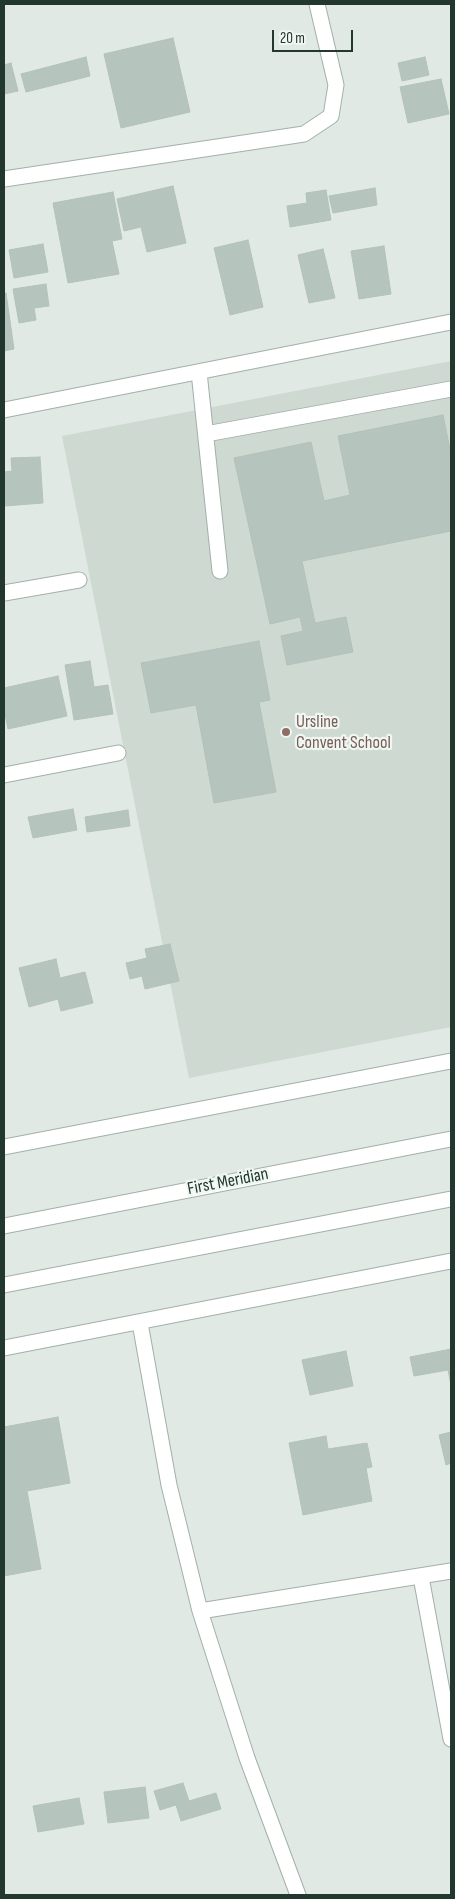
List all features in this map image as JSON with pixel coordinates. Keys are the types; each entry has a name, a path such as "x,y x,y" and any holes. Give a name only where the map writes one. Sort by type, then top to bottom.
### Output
{"street":[{"path":"4,179 304,134 331,116 336,85 317,4"},
{"path":"4,410 451,322"},
{"path":"200,372 220,571"},
{"path":"206,434 451,389"},
{"path":"4,593 78,580"},
{"path":"4,775 118,752"},
{"path":"4,1148 451,1061"},
{"name":"First Meridian","path":"4,1226 451,1139"},
{"path":"4,1284 451,1199"},
{"path":"4,1348 451,1261"},
{"path":"140,1323 169,1485 200,1611 247,1758 295,1895"},
{"path":"200,1611 451,1571"},
{"path":"421,1576 451,1739"}],"shaded area":[{"name":"Ursline Convent School","path":"451,361 451,1027 189,1078 62,436"}],"building":[{"path":"173,38 190,112 121,128 104,54"},
{"path":"86,57 90,76 26,92 21,74"},
{"path":"425,57 429,75 402,81 398,63"},
{"path":"11,63 18,91 4,94 4,65"},
{"path":"441,79 449,114 408,123 400,87"},
{"path":"173,186 186,243 147,252 141,227 124,231 117,199"},
{"path":"375,188 377,205 333,213 329,196"},
{"path":"326,190 331,220 290,227 287,206 307,203 306,193"},
{"path":"113,192 122,239 112,241 119,274 68,283 53,203"},
{"path":"248,240 263,307 230,315 214,248"},
{"path":"43,244 48,272 14,278 9,250"},
{"path":"384,246 391,294 359,299 351,251"},
{"path":"323,249 335,298 309,303 298,255"},
{"path":"46,284 49,306 34,308 36,320 19,323 13,289"},
{"path":"4,293 6,293 14,349 4,351"},
{"path":"443,415 451,455 451,531 302,561 315,623 346,617 353,652 287,665 281,636 303,631 300,617 270,624 234,458 311,442 324,501 350,495 338,436"},
{"path":"40,457 43,503 4,506 4,472 12,471 11,458"},
{"path":"259,641 270,700 259,702 276,792 214,803 196,705 151,713 141,663"},
{"path":"90,661 94,687 108,685 113,714 74,720 65,665"},
{"path":"58,676 67,716 8,729 4,710 4,688"},
{"path":"73,809 77,830 33,838 28,817"},
{"path":"128,810 130,826 87,832 85,817"},
{"path":"170,944 179,981 145,989 142,976 130,979 126,963 147,958 145,949"},
{"path":"56,959 60,978 85,972 93,1003 61,1011 58,999 29,1007 19,968"},
{"path":"451,1349 451,1385 448,1370 414,1376 410,1357"},
{"path":"346,1351 353,1386 310,1395 302,1360"},
{"path":"58,1417 70,1483 27,1491 41,1569 4,1576 4,1427"},
{"path":"451,1432 451,1463 446,1465 439,1435"},
{"path":"326,1436 328,1449 367,1443 372,1467 366,1468 372,1501 303,1515 289,1443"},
{"path":"183,1783 189,1801 216,1793 221,1809 181,1821 176,1805 160,1810 154,1791"},
{"path":"145,1787 149,1818 108,1823 104,1792"},
{"path":"79,1798 84,1824 38,1832 33,1806"}],"place":[{"name":"Ursline Convent School","path":"286,732"}]}
